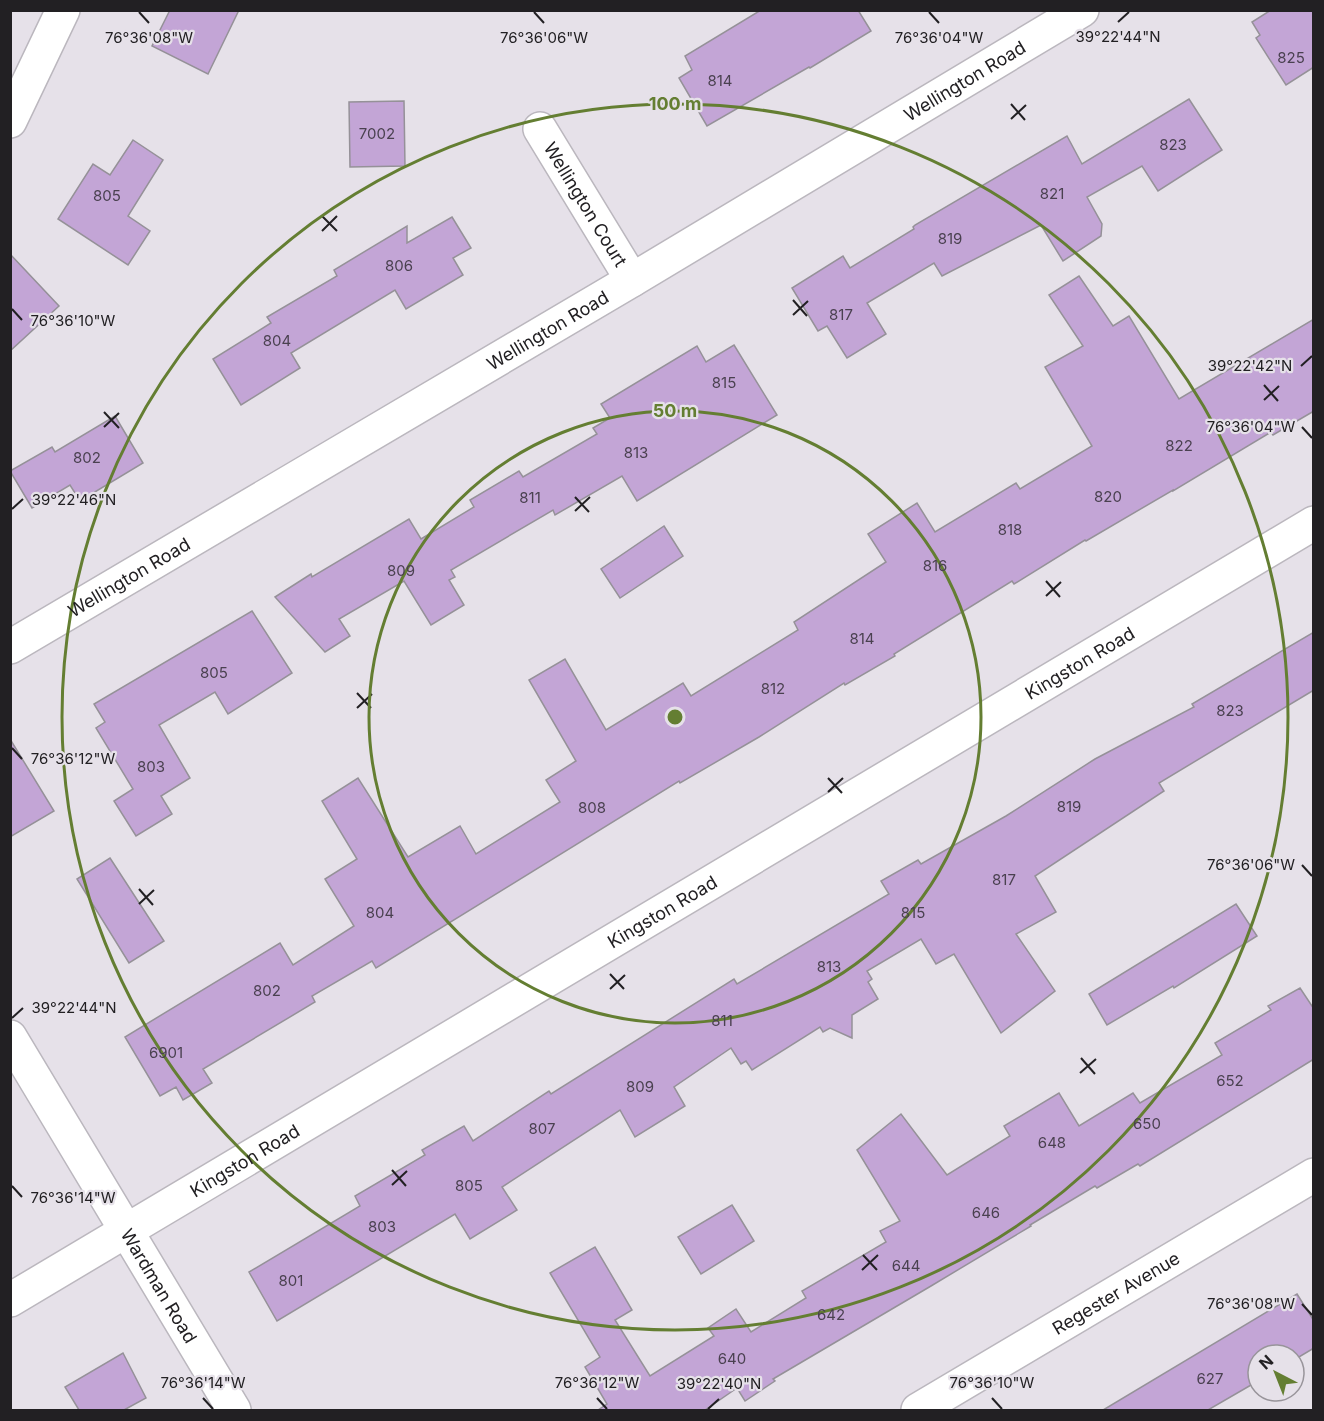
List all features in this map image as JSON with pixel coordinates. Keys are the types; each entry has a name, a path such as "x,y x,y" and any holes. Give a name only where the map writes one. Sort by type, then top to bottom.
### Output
{"street":[{"path":"10,121 63,10"},
{"name":"Wellington Road","path":"10,647 632,280 1082,10"},
{"name":"Wellington Court","path":"540,129 632,280"},
{"name":"Kingston Road","path":"10,1300 1314,523"},
{"name":"Wardman Road","path":"10,1037 234,1410"},
{"name":"Regester Avenue","path":"918,1410 1314,1175"}],"building":[{"path":"170,10 239,10 208,74 152,46"},
{"path":"761,10 858,10 871,31 707,126 679,78 692,70 685,56"},
{"path":"1271,10 1314,10 1314,67 1286,85 1256,38 1260,35 1252,22"},
{"path":"1189,99 1222,150 1158,191 1142,166 1087,197 1102,224 1101,236 1063,261 1041,225 942,276 934,263 867,303 886,334 847,358 827,326 818,331 792,288 843,256 850,268 914,229 915,225 1067,136 1082,164"},
{"path":"404,101 405,166 350,167 349,102"},
{"path":"133,140 163,160 128,216 150,231 128,265 58,219 93,164 110,175"},
{"path":"452,217 471,248 453,258 463,275 406,309 395,290 291,353 300,368 241,405 213,359 271,323 267,317 337,276 334,270 407,226 407,243"},
{"path":"10,254 59,306 10,351"},
{"path":"1079,276 1113,326 1129,316 1179,399 1314,319 1314,411 1273,435 1271,432 1014,584 1012,581 894,654 895,656 845,685 844,683 759,737 680,783 679,781 376,968 372,961 312,996 315,1002 203,1069 212,1083 183,1100 176,1087 160,1096 125,1037 280,943 293,965 354,926 325,879 357,859 322,801 358,778 408,857 460,826 476,854 560,802 546,780 576,761 529,680 565,659 606,730 683,683 691,696 798,630 794,622 886,562 868,534 917,503 935,532 1016,483 1020,489 1092,446 1045,367 1083,346 1049,295"},
{"path":"734,345 777,415 637,501 622,476 555,515 553,510 451,570 455,577 449,580 464,605 431,625 404,581 339,619 350,636 325,652 275,597 409,519 421,539 474,507 470,500 519,471 523,477 597,434 593,428 610,418 601,404 697,346 706,362"},
{"path":"115,416 143,463 80,501 70,485 32,508 10,471 52,447 55,452"},
{"path":"664,526 683,556 620,598 601,569"},
{"path":"252,611 292,673 228,714 215,692 159,725 190,778 161,796 172,814 136,836 114,801 133,789 96,728 105,722 94,704"},
{"path":"1314,632 1314,690 1159,783 1164,791 1035,876 1056,912 1016,934 1055,991 1001,1033 954,954 936,964 921,939 867,971 872,979 868,982 878,999 852,1015 852,1038 830,1028 823,1032 820,1027 752,1070 746,1061 741,1064 731,1048 674,1087 685,1106 635,1137 620,1110 502,1187 517,1210 470,1239 455,1214 277,1321 249,1272 360,1206 355,1196 425,1155 422,1150 464,1126 473,1141 549,1091 551,1094 734,979 737,984 889,894 881,881 918,860 921,864 1006,816 1095,759 1194,707 1192,704"},
{"path":"10,739 54,811 10,837"},
{"path":"110,858 164,941 129,963 77,879"},
{"path":"1236,904 1257,936 1174,988 1173,986 1107,1025 1089,994"},
{"path":"1300,988 1314,1009 1314,1059 1140,1166 1138,1164 1097,1188 1095,1186 773,1379 775,1381 745,1401 737,1388 705,1410 598,1410 607,1404 585,1367 600,1357 550,1273 595,1247 632,1310 615,1320 650,1376 714,1336 708,1328 736,1309 751,1332 806,1298 802,1291 886,1242 880,1231 900,1221 857,1150 901,1114 947,1175 1010,1136 1004,1126 1059,1093 1079,1126 1133,1093 1140,1103 1222,1055 1215,1043 1271,1010 1268,1006"},
{"path":"732,1205 754,1241 701,1274 678,1237"},
{"path":"1297,1294 1314,1321 1314,1348 1306,1353 1306,1343 1246,1343 1246,1388 1208,1410 1103,1410"},
{"path":"123,1353 146,1398 124,1410 79,1410 65,1387"}]}
